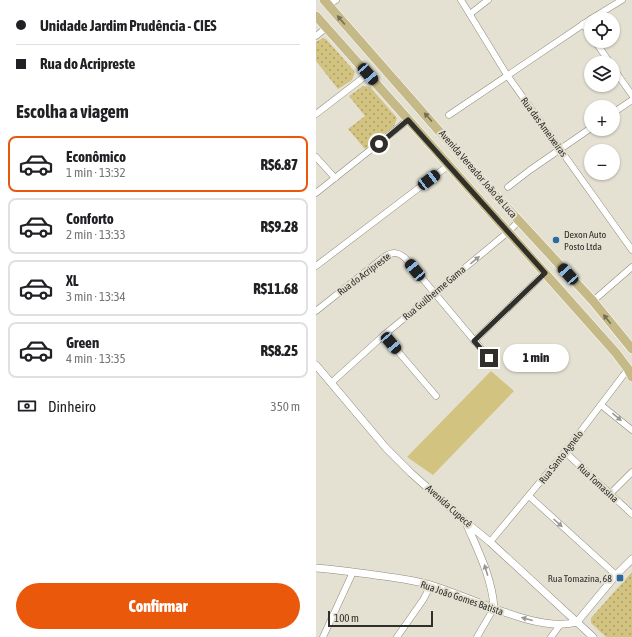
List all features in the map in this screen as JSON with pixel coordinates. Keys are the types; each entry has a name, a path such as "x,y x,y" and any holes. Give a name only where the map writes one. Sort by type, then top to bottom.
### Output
{"main road":[{"name":"Avenida Vereador João de Luca","path":"329,2 519,221 593,301 632,349"},
{"name":"Avenida Vereador João de Luca","path":"316,16 616,353 630,373"}],"street":[{"name":"Rua das Ameixeiras","path":"461,0 507,75 632,250"},
{"path":"470,14 488,0"},
{"path":"602,12 622,0"},
{"path":"450,115 583,24"},
{"path":"316,36 326,28"},
{"path":"316,114 368,74"},
{"path":"620,78 632,95"},
{"path":"620,108 632,100"},
{"path":"316,193 408,120"},
{"path":"508,186 584,133"},
{"path":"316,157 335,178"},
{"path":"316,266 449,165"},
{"name":"Rua Guilherme Gama","path":"331,383 384,335 508,232 519,221"},
{"name":"Rua do Acripreste","path":"316,311 384,257 392,253 401,254 489,358"},
{"path":"593,301 632,267"},
{"path":"474,341 545,273"},
{"path":"384,335 436,396"},
{"name":"Avenida Cupecê","path":"316,365 386,448 411,473 490,542 593,637"},
{"name":"Rua Santo Agnelo","path":"490,542 565,452 601,404 630,373"},
{"path":"601,404 632,430"},
{"name":"Rua Tomasina","path":"565,452 632,514"},
{"path":"610,494 632,472"},
{"path":"529,496 616,575"},
{"path":"467,523 485,566 493,593 494,608 477,637"},
{"path":"577,622 616,575 632,559"},
{"name":"Rua João Gomes Batista","path":"316,568 404,579 431,585 530,620 560,625 568,625 577,622"},
{"path":"323,637 353,572"},
{"path":"397,637 423,600 431,585"},
{"path":"552,637 560,625"}],"shaded area":[{"path":"323,38 326,39 355,72 352,80 338,89 316,61 316,42"},
{"path":"363,86 370,87 397,118 394,126 365,149 348,129 365,116 349,96"},
{"path":"491,371 514,391 433,475 407,457"},
{"path":"632,572 632,637 606,637 591,623 591,618"}],"place":[{"name":"Dexon Auto Posto Ltda","path":"556,240"},
{"name":"Rua Tomazina, 68","path":"620,578"}],"route":[{"path":"379,144 408,120 545,273 474,341 489,358"}]}
